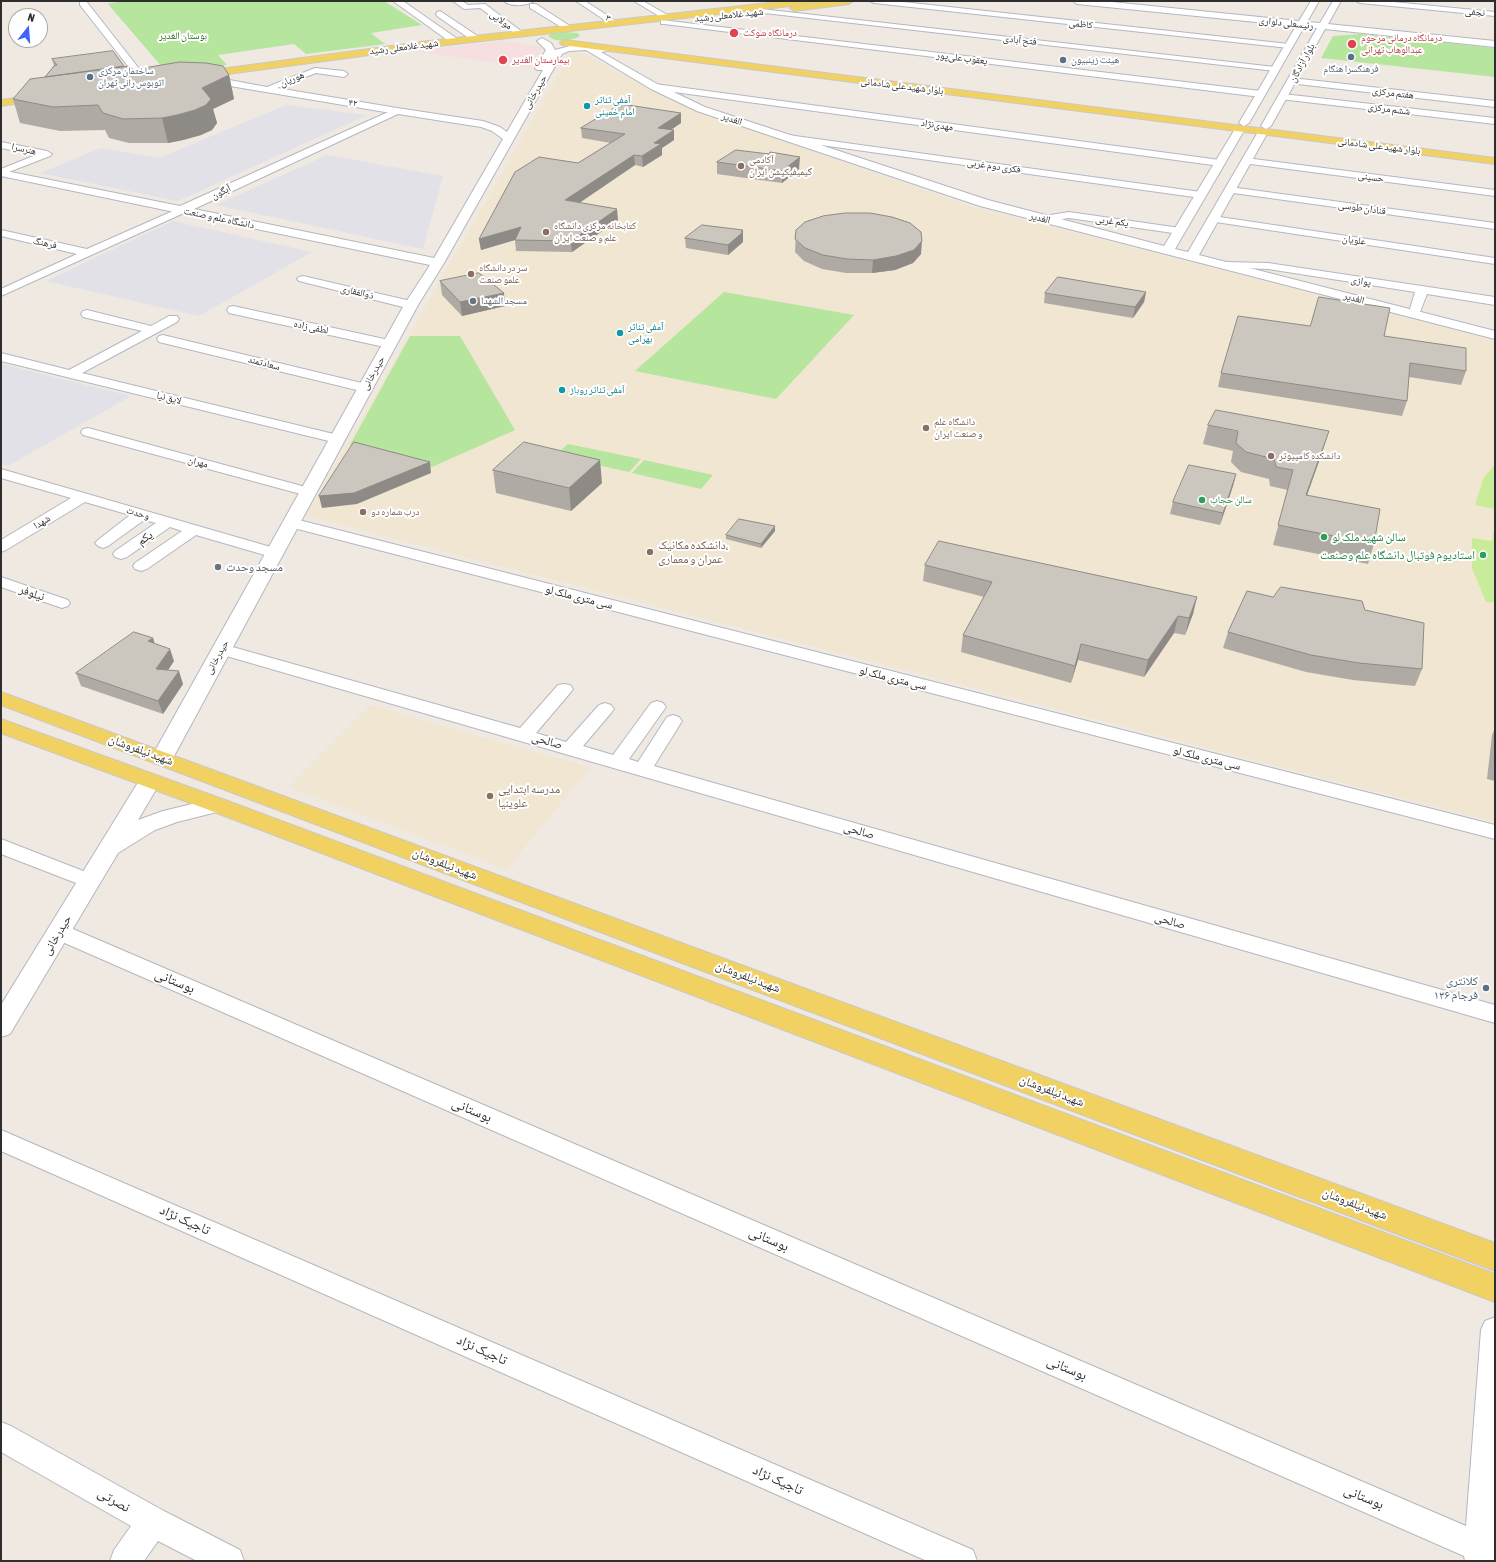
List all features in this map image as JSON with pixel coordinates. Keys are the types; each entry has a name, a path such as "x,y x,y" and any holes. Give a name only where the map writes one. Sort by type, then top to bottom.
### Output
{"main road":[{"path":"397,1 451,38 448,42"},
{"name":"شهید غلامعلی رشید","path":"565,43 512,38 189,78 448,42 569,28 604,40 665,20 777,3 808,1"},
{"path":"764,11 784,6 829,1"},
{"name":"شهید غلامعلی رشید","path":"665,20 764,11 849,1"},
{"name":"رئیسعلی دلواری","path":"1077,1 1495,42"},
{"name":"رئیسعلی دلواری","path":"1104,1 1302,23"},
{"name":"بلوار آزادگان","path":"1168,250 1276,69 1313,1"},
{"name":"بلوار آزادگان","path":"1192,256 1337,1"},
{"path":"434,10 476,39"},
{"path":"542,41 538,39 538,35 553,30 572,30 604,40"},
{"path":"565,43 582,40 604,40"},
{"name":"بلوار شهید علی شادمانی","path":"565,43 604,40 1242,126"},
{"name":"بلوار شهید علی شادمانی","path":"604,40 625,50 1242,126"},
{"name":"حیدرخانی","path":"162,758 411,304 438,263 558,52 564,49 604,40 625,50"},
{"name":"الغدیر","path":"604,40 655,87 701,108 984,203 1495,335"},
{"name":"حیدرخانی","path":"483,124 504,121 512,118 551,50 548,45 542,41"},
{"path":"1,102 55,97 1,106"},
{"name":"۴۲","path":"397,110 483,124"},
{"name":"آبگون","path":"182,210 397,110"},
{"path":"483,124 496,129 509,138"},
{"path":"1242,126 1264,129"},
{"name":"بلوار شهید علی شادمانی","path":"1264,129 1495,154"},
{"name":"بلوار شهید علی شادمانی","path":"1264,129 1495,161"},
{"name":"دانشگاه علم و صنعت","path":"1,172 438,263"},
{"path":"203,200 197,207 197,210 203,215"},
{"name":"شهید نیلفروشان","path":"1,698 1495,1257"},
{"path":"1,726 217,805 1495,1288"},
{"path":"150,781 162,758"},
{"name":"حیدرخانی","path":"1,1027 8,1002 59,931 150,781"},
{"path":"108,849 147,825 171,816 217,805"}],"street":[{"name":"مولایی","path":"457,1 467,7 482,6 521,34"},
{"name":"۳","path":"580,1 604,40"},
{"path":"638,1 665,20"},
{"name":"کاظمی","path":"874,1 1289,46"},
{"name":"نجفی","path":"1360,1 1495,14"},
{"path":"510,2 531,4 569,28"},
{"path":"83,3 146,84"},
{"name":"فتح آبادی","path":"764,11 1276,69"},
{"path":"996,22 1005,15"},
{"path":"1026,26 1035,18"},
{"name":"یعقوب علی‌پور","path":"665,20 920,53 1261,94"},
{"path":"1125,28 1132,21"},
{"path":"838,50 848,44"},
{"path":"907,62 920,53"},
{"name":"هوریان","path":"304,68 344,74"},
{"name":"هوریان","path":"268,89 315,70"},
{"name":"هفتم مرکزی","path":"1292,81 1495,104"},
{"name":"۴۲","path":"224,82 397,110"},
{"name":"مهدی‌نژاد","path":"655,87 1220,163"},
{"name":"ششم مرکزی","path":"1282,97 1495,121"},
{"name":"فکری دوم غربی","path":"788,138 1201,195"},
{"name":"هنرسرا","path":"1,145 47,154 1,172"},
{"name":"حسینی","path":"1246,161 1495,194"},
{"name":"قنادان طوسی","path":"1230,190 1495,226"},
{"name":"آبگون","path":"1,293 6,287 88,253 182,210"},
{"name":"یکم غربی","path":"1044,219 1069,215 1180,231"},
{"name":"علویان","path":"1213,220 1495,261"},
{"name":"فرهنگ","path":"1,233 88,253"},
{"name":"پوازی","path":"1226,265 1268,266 1495,301"},
{"name":"ذوالفقاری","path":"303,279 411,304"},
{"path":"1416,309 1422,290"},
{"name":"لطفی زاده","path":"233,310 389,344"},
{"path":"86,314 153,330"},
{"path":"134,325 150,317"},
{"path":"70,374 173,319"},
{"name":"سعادتمند","path":"163,339 365,388"},
{"name":"لایق نیا","path":"1,357 337,439"},
{"name":"مهران","path":"88,432 308,492"},
{"name":"وحدت","path":"1,472 275,553"},
{"name":"شهدا","path":"1,547 83,497"},
{"path":"103,543 142,514"},
{"name":"یکم","path":"121,554 168,522"},
{"name":"سی متری ملک لو","path":"291,524 1495,832"},
{"path":"141,566 194,529"},
{"path":"1,530 20,536"},
{"name":"نیلوفر","path":"1,582 62,603"},
{"name":"صالحی","path":"222,649 1495,1014"},
{"path":"524,735 564,689"},
{"path":"618,762 657,707"},
{"path":"571,748 604,709"},
{"path":"642,769 673,721"},
{"path":"1,846 89,881"},
{"name":"بوستانی","path":"59,931 1484,1554"},
{"name":"تاجیک نژاد","path":"1,1140 962,1561"},
{"path":"1484,1554 1495,1330"},
{"name":"نصرتی","path":"1,1436 153,1522 229,1561"},
{"path":"125,1561 153,1522"}],"shaded area":[{"name":"بیمارستان الغدیر","path":"505,41 542,47 530,68 413,51"},
{"name":"دانشگاه علم و صنعت ایران","path":"577,51 694,110 973,207 1495,340 1495,822 306,516 571,52"},
{"path":"286,105 367,115 178,201 40,173 101,148 159,158"},
{"path":"327,155 443,176 423,249 216,205"},
{"path":"173,221 312,252 199,316 46,281"},
{"path":"1,364 131,396 8,466 1,464"},
{"path":"371,705 590,767 507,869 289,787"}],"green space":[{"name":"بوستان الغدیر","path":"121,1 384,1 422,25 371,33 385,44 306,54 294,44 218,55 227,65 168,74 108,4"},
{"path":"565,32 578,33 580,36 573,39 555,40 548,36 551,34"},
{"path":"1361,34 1495,48 1495,77 1321,58 1333,36"},
{"path":"724,292 854,315 776,399 635,371"},
{"path":"410,336 460,336 515,430 432,467 350,445"},
{"path":"568,444 641,459 629,472 560,457 558,453"},
{"path":"644,460 713,475 701,489 632,473"},
{"path":"1495,465 1495,509 1475,505 1484,477"},
{"name":"استادیوم فوتبال دانشگاه علم وصنعت","path":"1495,523 1495,602 1486,602 1472,568 1472,538 1492,541"}],"building":[{"path":"113,51 124,66 45,77 54,66 57,65 52,59"},
{"path":"180,62 206,63 223,66 229,75 202,88 211,99 206,105 177,115 162,118 123,119 103,113 98,105 53,107 13,99 30,79 130,66 135,71"},
{"path":"621,104 681,113 658,128 674,130 654,143 661,144 642,156 634,155 565,200 617,209 571,241 515,240 521,227 479,239 515,172 539,157 578,163 625,134 581,128"},
{"path":"736,150 769,154 770,152 800,157 782,171 717,162"},
{"path":"845,213 870,213 892,217 910,223 921,232 922,241 914,250 896,256 873,260 847,259 823,255 805,248 795,239 796,230 805,222 823,216"},
{"path":"702,225 743,230 741,232 743,232 728,245 685,238"},
{"path":"479,273 504,293 460,302 440,281"},
{"path":"1058,277 1146,292 1135,307 1045,293"},
{"path":"1319,297 1390,308 1384,336 1466,348 1466,371 1410,363 1407,401 1221,373 1238,316 1310,326"},
{"path":"1216,410 1329,431 1306,495 1380,509 1374,544 1278,525 1293,470 1276,467 1274,459 1246,452 1236,443 1238,431 1208,425"},
{"path":"354,442 430,462 354,493 319,496"},
{"path":"524,442 600,460 569,488 493,470"},
{"name":"سالن حجاب","path":"1189,465 1236,474 1223,513 1173,502"},
{"path":"739,519 775,526 761,544 726,535"},
{"path":"939,541 1197,597 1189,618 1178,616 1148,660 1081,644 1075,666 963,635 992,582 925,565"},
{"path":"1281,587 1362,601 1365,610 1424,623 1422,669 1359,663 1311,655 1228,632 1247,591 1273,597"},
{"path":"134,632 153,638 148,641 170,649 156,669 179,671 158,701 76,673"}],"place":[{"name":"درمانگاه شوکت","path":"734,33"},
{"name":"درمانگاه درمانی مرحوم عبدالوهاب تهرانی","path":"1352,44"},
{"name":"فرهنگسرا هنگام","path":"1351,57"},
{"name":"بیمارستان الغدیر","path":"503,60"},
{"name":"هیئت زینبیون","path":"1063,60"},
{"name":"ساختمان مرکزی اتوبوس رانی تهران","path":"90,77"},
{"name":"آمفی تئاتر امام خمینی","path":"587,106"},
{"name":"آکادمی گیمیفیکیشن ایران","path":"741,166"},
{"name":"کتابخانه مرکزی دانشگاه علم و صنعت ایران","path":"546,232"},
{"name":"سر در دانشگاه علمو صنعت","path":"471,274"},
{"name":"مسجد الشهدا","path":"473,301"},
{"name":"آمفی تئاتر بهرامی","path":"620,333"},
{"name":"آمفی تئاتر روباز","path":"562,390"},
{"name":"دانشگاه علم و صنعت ایران","path":"926,428"},
{"name":"دانشکده کامپیوتر","path":"1271,456"},
{"name":"سالن حجاب","path":"1202,500"},
{"name":"درب شماره دو","path":"363,512"},
{"name":"سالن شهید ملک لو","path":"1324,537"},
{"name":"دانشکده مکانیک، عمران و معماری","path":"650,552"},
{"name":"استادیوم فوتبال دانشگاه علم وصنعت","path":"1483,555"},
{"name":"مسجد وحدت","path":"218,567"},
{"name":"مدرسه ابتدایی علوینیا","path":"490,796"},
{"name":"کلانتری ۱۳۶ فرجام","path":"1486,988"}]}
